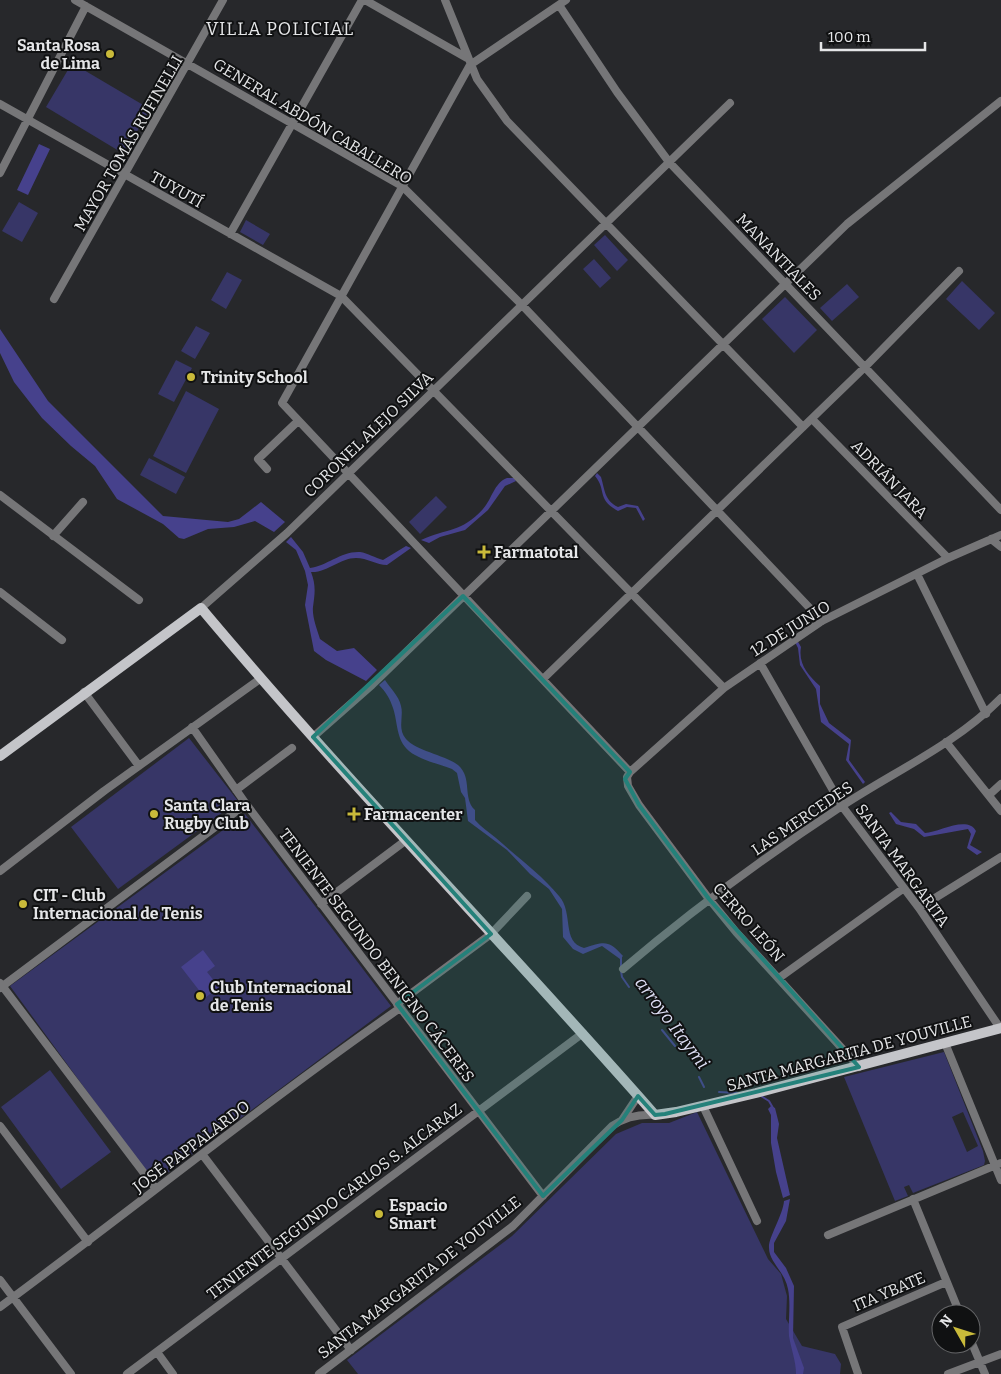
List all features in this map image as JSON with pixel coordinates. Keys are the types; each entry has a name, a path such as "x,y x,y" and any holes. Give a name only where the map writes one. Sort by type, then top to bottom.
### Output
{"main road":[{"path":"201,608 260,679 405,841 583,1032 655,1115"},
{"name":"CORONEL ALEJO SILVA","path":"0,756 84,692 201,608"},
{"name":"SANTA MARGARITA DE YOUVILLE","path":"655,1115 703,1106 859,1067 1001,1028"}],"street":[{"name":"GENERAL ABDÓN CABALLERO","path":"76,0 292,121 402,186 522,305 822,621"},
{"name":"MAYOR TOMÁS RUFINELLI","path":"54,299 126,176 223,0"},
{"path":"230,234 292,121 364,0 469,61"},
{"path":"444,0 477,79 507,121 804,426"},
{"path":"566,0 469,61 282,404 630,772"},
{"name":"MANANTIALES","path":"559,5 617,92 669,162 1001,510"},
{"path":"0,173 86,6"},
{"path":"313,737 372,685 847,224 1001,102"},
{"name":"CORONEL ALEJO SILVA","path":"201,608 287,533 730,103"},
{"name":"TUYUTÍ","path":"0,104 341,296 724,688"},
{"path":"543,679 865,367 959,270"},
{"name":"ADRIÁN JARA","path":"812,419 948,558"},
{"path":"267,469 258,459 297,422"},
{"path":"0,495 138,600"},
{"path":"53,536 84,502"},
{"name":"12 DE JUNIO","path":"630,772 724,688 822,621 948,558 1001,535"},
{"path":"991,539 1001,547"},
{"path":"917,574 986,714"},
{"path":"0,592 62,640"},
{"name":"SANTA MARGARITA","path":"760,663 842,806 919,908 1001,1028"},
{"path":"0,871 139,766 260,679"},
{"path":"84,692 139,766"},
{"name":"LAS MERCEDES","path":"623,968 709,898 842,806 946,742 986,714 1001,698"},
{"name":"TENIENTE SEGUNDO BENIGNO CÁCERES","path":"192,728 246,804 543,1196"},
{"path":"946,742 1001,812"},
{"path":"236,790 292,748"},
{"name":"CERRO LEÓN","path":"630,772 626,777 628,786 639,804 709,898 859,1067"},
{"path":"989,795 1001,784"},
{"path":"156,1189 1,986 246,804"},
{"path":"322,904 405,841"},
{"path":"919,908 1001,857"},
{"path":"779,978 904,888"},
{"name":"JOSÉ PAPPALARDO","path":"0,1307 399,1006 491,934 527,896"},
{"name":"TENIENTE SEGUNDO CARLOS S. ALCARAZ","path":"127,1374 583,1032"},
{"path":"945,1043 998,1164 1001,1180"},
{"path":"622,1120 638,1096"},
{"path":"703,1106 757,1221"},
{"name":"SANTA MARGARITA DE YOUVILLE","path":"319,1374 513,1226 612,1126 637,1115 655,1115"},
{"path":"0,1126 88,1242"},
{"path":"202,1154 351,1350"},
{"path":"828,1235 998,1164"},
{"path":"913,1199 956,1304"},
{"path":"0,1280 71,1374"},
{"name":"ITA YBATE","path":"858,1374 842,1332 843,1326 946,1282"},
{"path":"156,1352 173,1374"},
{"path":"977,1354 985,1374"},
{"path":"948,1374 1001,1354"}],"highlighted area":[{"path":"463,596 630,772 625,779 639,805 709,899 859,1067 665,1114 655,1115 638,1096 622,1120 543,1196 397,1004 491,934 313,737"}],"shaded area":[{"path":"72,63 150,109 124,154 46,107"},
{"path":"39,144 50,149 28,195 17,190"},
{"path":"19,202 38,213 22,242 2,231"},
{"path":"246,220 270,234 263,245 240,232"},
{"path":"605,235 628,260 617,271 594,245"},
{"path":"594,259 611,278 600,288 583,269"},
{"path":"227,272 242,280 226,309 211,300"},
{"path":"962,281 995,313 979,330 946,299"},
{"path":"847,284 859,297 832,321 820,308"},
{"path":"785,297 817,330 794,353 762,319"},
{"path":"196,326 210,333 195,359 181,351"},
{"path":"0,329 48,401 163,516 228,522 239,519 261,502 285,522 274,532 255,521 234,527 208,529 184,539 179,538 163,524 117,499 95,466 42,418 14,382 0,353"},
{"path":"176,360 192,368 174,402 158,394"},
{"path":"186,391 219,409 186,473 153,456"},
{"path":"149,458 185,477 176,494 140,475"},
{"path":"597,473 601,477 610,501 618,507 626,504 638,506 645,519 643,521 636,508 627,507 618,511 611,507 604,498 599,481 595,476"},
{"path":"507,478 514,478 516,481 505,486 488,510 465,530 440,537 429,543 421,540 454,529 475,517 489,501 496,487"},
{"path":"436,496 447,507 420,534 409,522"},
{"path":"291,537 303,552 310,568 353,552 360,552 383,560 406,546 411,548 387,565 356,558 344,560 317,572 311,572 315,589 313,615 320,639 337,651 354,648 377,670 366,681 326,660 314,651 305,605 308,585 305,571 296,550 286,542"},
{"path":"797,640 801,647 801,659 805,669 820,686 820,704 829,723 851,740 849,760 865,782 863,784 846,760 849,744 821,722 816,689 800,665 798,648 795,642"},
{"path":"385,680 400,702 403,735 417,747 458,765 463,770 467,782 469,800 475,810 475,820 537,873 559,896 566,910 572,940 584,948 601,943 609,944 623,956 620,959 602,946 583,954 573,949 563,937 562,909 549,889 530,874 507,850 468,821 465,798 461,792 457,773 452,769 419,757 405,747 400,737 391,702 379,685"},
{"name":"Santa Clara Rugby Club","path":"189,738 238,801 118,889 71,827"},
{"path":"891,812 901,822 916,824 925,833 952,826 972,826 976,831 970,845 982,852 977,855 967,848 971,834 968,829 924,837 914,829 896,824 889,813"},
{"name":"Club Internacional de Tenis","path":"245,814 391,1006 154,1183 10,986"},
{"path":"203,950 215,966 207,972 219,987 205,998 181,967"},
{"path":"944,1052 983,1151 984,1165 913,1193 909,1185 904,1187 908,1196 895,1201 844,1077","holes":["963,1112 978,1146 967,1152 952,1117"]},
{"path":"50,1070 111,1152 61,1189 1,1107"},
{"path":"771,1106 775,1108 779,1124 777,1138 790,1195 783,1198 771,1143 771,1115 768,1109"},
{"path":"697,1112 768,1259 781,1274 787,1296 786,1319 802,1346 835,1354 841,1364 840,1374 358,1374 347,1360 512,1236 616,1134 642,1123 669,1123"},
{"path":"790,1199 786,1221 774,1243 774,1252 786,1268 794,1286 793,1338 804,1368 803,1374 796,1374 789,1336 788,1289 769,1248 784,1201"}],"waterway":[{"name":"arroyo Itaymi","path":"621,956 621,967"},
{"name":"arroyo Itaymi","path":"621,971 622,977 629,987"},
{"name":"arroyo Itaymi","path":"662,1030 675,1046"},
{"name":"arroyo Itaymi","path":"699,1077 704,1087"},
{"name":"arroyo Itaymi","path":"719,1092 737,1093"},
{"name":"arroyo Itaymi","path":"761,1096 769,1101 773,1108"}],"place":[{"name":"Santa Rosa de Lima","path":"110,54"},
{"name":"Trinity School","path":"191,377"},
{"name":"Farmatotal","path":"484,552"},
{"name":"Santa Clara Rugby Club","path":"154,814"},
{"name":"Farmacenter","path":"354,814"},
{"name":"CIT - Club Internacional de Tenis","path":"23,904"},
{"name":"Club Internacional de Tenis","path":"200,996"},
{"name":"Espacio Smart","path":"379,1214"}],"district":[{"name":"VILLA POLICIAL","path":"280,29"}]}
